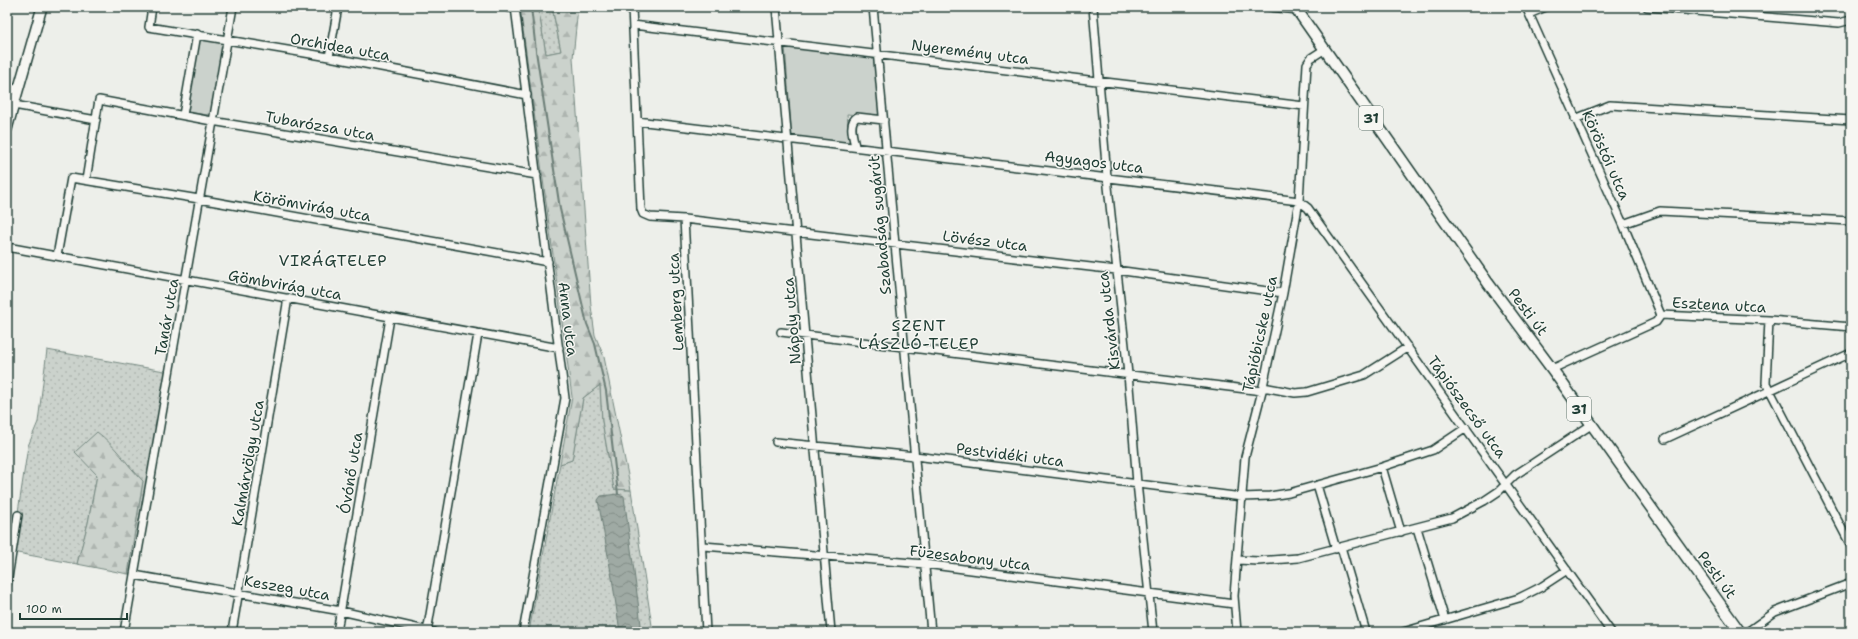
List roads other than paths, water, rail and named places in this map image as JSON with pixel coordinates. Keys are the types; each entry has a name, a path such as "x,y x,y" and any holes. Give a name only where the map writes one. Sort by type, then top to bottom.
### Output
{"main road":[{"path":"7,129 42,7"},
{"name":"Pesti út","path":"1297,9 1488,283 1552,369 1740,632"}],"street":[{"name":"Orchidea utca","path":"152,7 149,27 330,57 527,95"},
{"name":"Tanár utca","path":"124,632 187,280 212,121 233,7"},
{"path":"330,57 338,7"},
{"path":"506,7 516,8"},
{"path":"632,7 641,209 643,214 650,217 684,219"},
{"name":"Nápoly utca","path":"776,7 826,556 831,632"},
{"name":"Szabadság sugárút","path":"873,7 931,632"},
{"name":"Kisvárda utca","path":"1093,7 1107,177 1153,632"},
{"path":"1270,7 1297,9"},
{"name":"Köröstói utca","path":"1526,7 1623,224 1661,315"},
{"path":"1529,14 1546,7"},
{"path":"1647,7 1839,23 1851,20"},
{"name":"Anna utca","path":"516,8 565,398 523,632"},
{"name":"Nyeremény utca","path":"633,25 1304,106"},
{"path":"183,115 197,34"},
{"name":"Tápióbicske utca","path":"1237,632 1234,604 1247,443 1262,389 1283,293 1299,201 1307,64 1311,58 1325,49"},
{"path":"7,90 19,88"},
{"name":"Tubarózsa utca","path":"96,120 99,100 212,121 537,175"},
{"path":"14,105 96,120 86,180"},
{"path":"1575,119 1610,105 1851,120"},
{"path":"637,121 855,146 852,123 854,119 857,117 884,120"},
{"name":"Agyagos utca","path":"855,146 1299,201"},
{"name":"Körömvirág utca","path":"57,256 71,178 199,199 548,262"},
{"name":"Tápiószecső utca","path":"1299,201 1308,208 1610,632"},
{"path":"1623,224 1660,211 1851,221"},
{"name":"Lövész utca","path":"684,219 1116,270 1283,293"},
{"name":"Lemberg utca","path":"684,219 703,546 706,632"},
{"name":"Gömbvirág utca","path":"7,246 390,318 559,348"},
{"name":"Kalmárvölgy utca","path":"232,632 288,298"},
{"name":"Esztena utca","path":"1552,369 1656,322 1661,315 1769,320 1851,327"},
{"name":"Óvónő utca","path":"337,632 390,318"},
{"path":"1769,320 1766,383 1851,546"},
{"path":"781,332 1295,393 1308,392 1360,376 1408,347"},
{"path":"430,632 478,334"},
{"path":"1665,439 1851,353"},
{"path":"1237,560 1278,561 1298,558 1452,518 1489,498 1506,484 1514,475 1591,425"},
{"name":"Pestvidéki utca","path":"776,442 915,456 1242,497 1270,496 1382,467 1433,450 1466,428"},
{"path":"1382,467 1401,532"},
{"path":"1317,485 1366,632"},
{"path":"7,584 18,515"},
{"path":"1417,528 1445,620"},
{"name":"Füzesabony utca","path":"703,546 925,564 1234,604"},
{"path":"1402,632 1518,598 1541,587 1567,570"},
{"name":"Keszeg utca","path":"134,575 341,611 430,632"},
{"path":"1747,632 1775,612 1851,583"}],"water":[{"path":"618,494 624,496 642,632 620,632 598,500 601,496"}],"waterway":[{"path":"531,7 536,51 560,209 587,324 595,344 606,391 618,494"}],"district":[{"name":"VIRÁGTELEP","path":"333,260"},
{"name":"SZENT LÁSZLÓ-TELEP","path":"919,334"}]}
